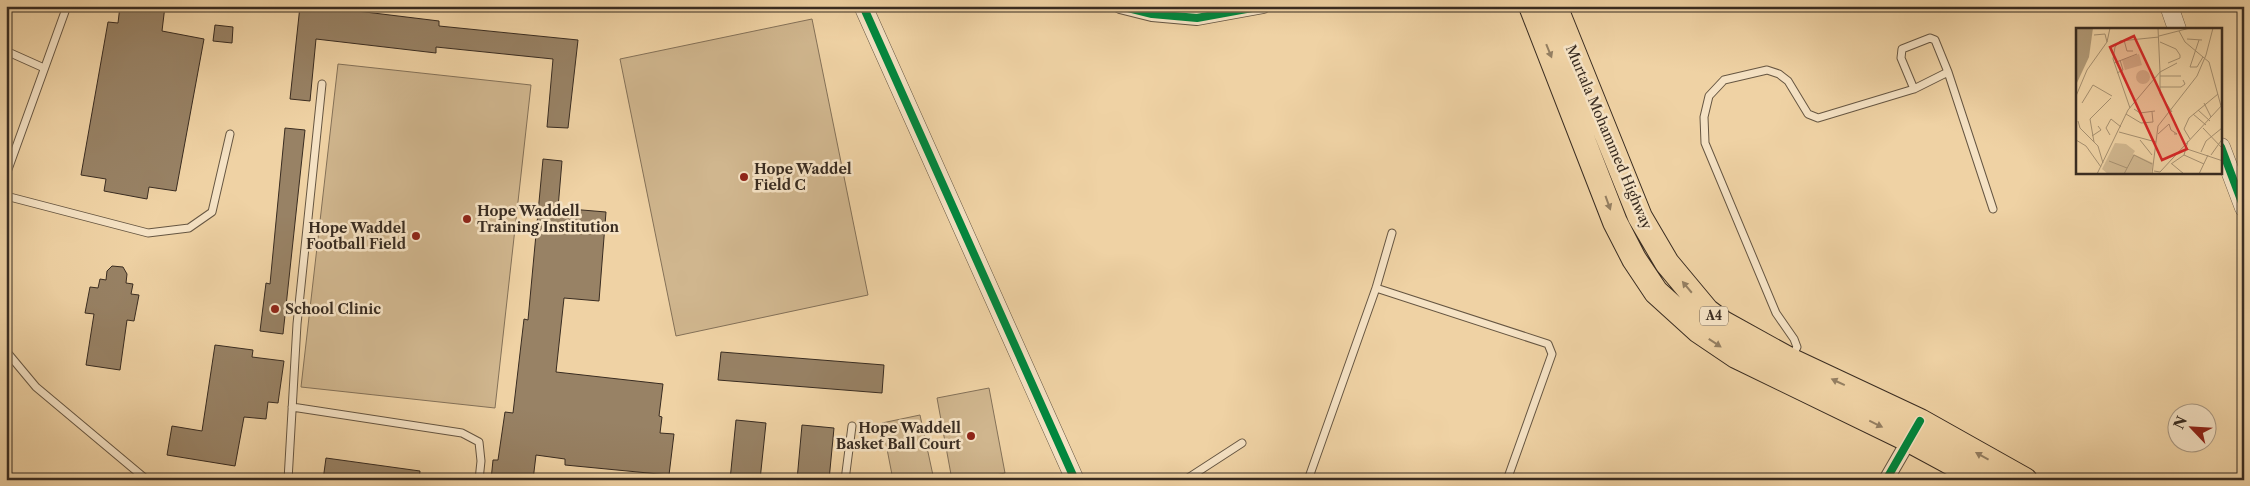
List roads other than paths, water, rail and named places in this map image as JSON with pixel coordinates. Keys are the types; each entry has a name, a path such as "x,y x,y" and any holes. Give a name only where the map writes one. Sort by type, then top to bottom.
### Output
{"highway":[{"name":"Murtala Mohammed Highway","path":"1530,6 1615,222 1634,259 1656,292 1699,331 1736,356 1914,430 2025,480"},
{"name":"Murtala Mohammed Highway","path":"1555,6 1640,217 1667,263 1708,311 1723,323 1914,430 1983,480"}],"street":[{"path":"863,6 977,257 1075,480"},
{"path":"1120,6 1152,14 1197,18 1262,6"},
{"path":"2169,6 2177,28"},
{"path":"2222,150 2244,208"},
{"path":"1886,480 1914,430"}],"lane":[{"path":"6,175 67,6"},
{"path":"1914,90 1901,58 1902,50 1930,38 1935,40 1948,72 1993,209"},
{"path":"6,51 44,68"},
{"path":"1790,360 1797,347 1794,339 1772,306 1705,143 1704,117 1708,96 1724,80 1767,70 1779,74 1788,81 1808,114 1818,118 1914,90 1948,72"},
{"path":"288,480 298,315 322,84"},
{"path":"6,196 148,233 189,228 212,212 230,134"},
{"path":"1308,480 1376,288 1392,233"},
{"path":"1376,288 1548,344 1551,348 1552,354 1508,480"},
{"path":"6,351 36,387 147,480"},
{"path":"292,407 462,433 479,442 479,480"},
{"path":"845,480 852,426"},
{"path":"1185,480 1242,443"}],"place":[{"name":"Hope Waddel Field C","path":"744,177"},
{"name":"Hope Waddell Training Institution","path":"467,219"},
{"name":"Hope Waddel Football Field","path":"416,236"},
{"name":"School Clinic","path":"275,309"},
{"name":"Hope Waddell Basket Ball Court","path":"971,436"}]}
